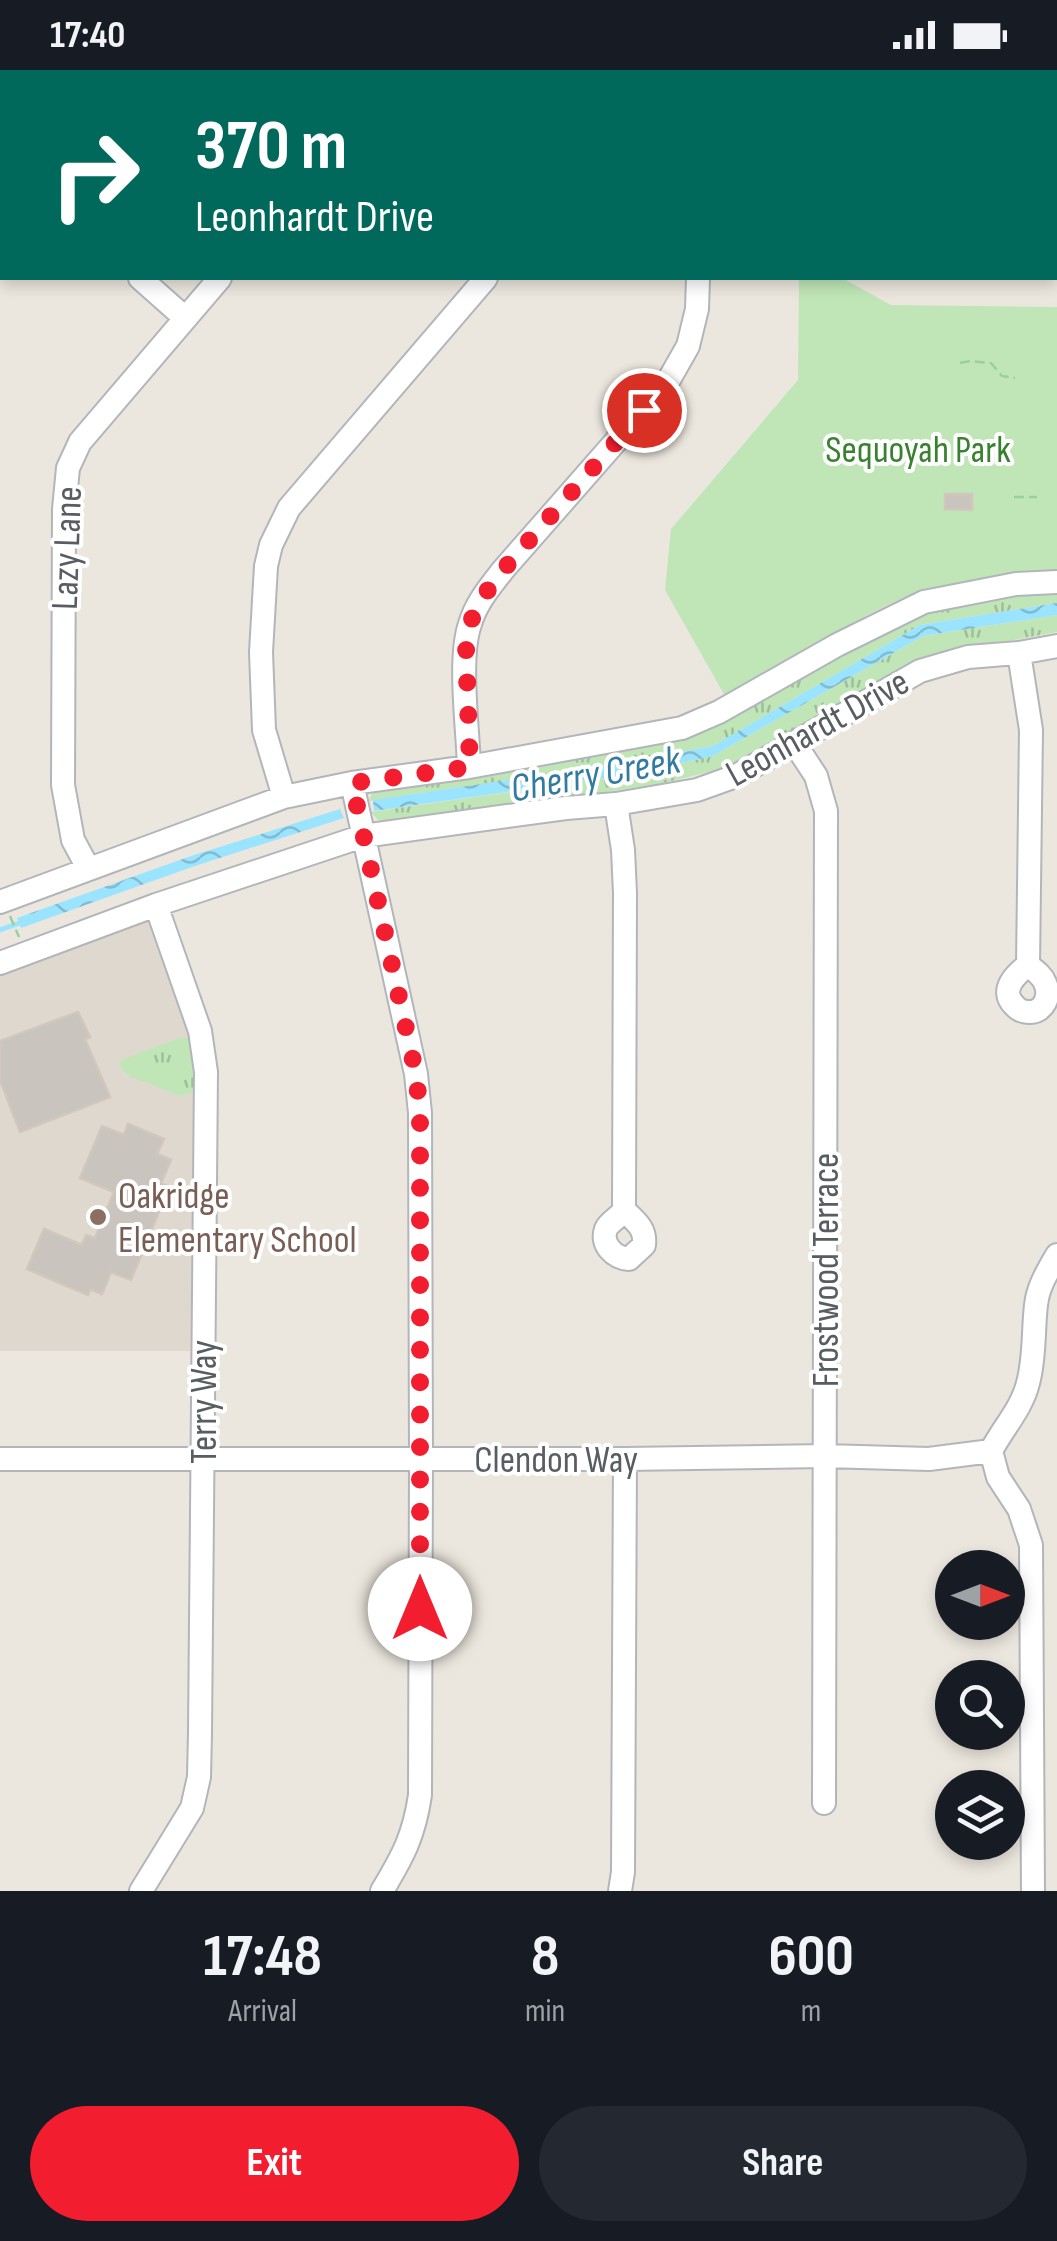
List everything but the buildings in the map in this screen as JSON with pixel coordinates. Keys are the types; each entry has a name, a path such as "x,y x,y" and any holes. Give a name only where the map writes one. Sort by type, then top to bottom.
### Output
{"street":[{"path":"142,280 185,318"},
{"name":"Lazy Lane","path":"88,868 73,840 63,785 64,510 68,468 80,442 218,280"},
{"path":"284,797 264,730 261,652 266,566 271,545 289,508 484,280"},
{"path":"470,767 466,646 469,625 482,598 503,570 667,383 688,346 697,309 698,280"},
{"name":"Leonhardt Drive","path":"0,963 156,906 358,809 470,767 682,728 924,602 1016,584 1057,582"},
{"name":"Leonhardt Drive","path":"2,902 284,797 358,809 566,808 697,790 736,776 920,671 968,657 1057,646"},
{"path":"1019,653 1032,730 1028,964"},
{"name":"Frostwood Terrace","path":"795,744 816,776 826,811 824,1803"},
{"path":"616,804 625,893 624,1210"},
{"path":"358,809 416,1074 420,1113 420,1795 407,1848 382,1891"},
{"name":"Terry Way","path":"141,1891 192,1808 199,1778 206,1072 200,1032 156,906"},
{"path":"1033,1891 1032,1545 1019,1509 998,1477 991,1451 1016,1412 1028,1383 1036,1302 1042,1281 1057,1255"},
{"name":"Clendon Way","path":"0,1459 929,1458 991,1451"},
{"path":"620,1891 625,1460"}],"path":[{"path":"960,363 991,364 1002,376 1015,378"},
{"path":"1014,497 1037,497"},
{"path":"2,902 26,954"}],"shaded area":[{"name":"Oakridge Elementary School","path":"138,916 152,923 195,1047 195,1351 0,1351 0,970"}],"green space":[{"name":"Sequoyah Park","path":"799,280 846,280 891,305 1057,307 1057,572 938,588 902,598 725,696 665,590 671,529 798,380"},
{"path":"1057,588 1057,603 920,625 713,746 369,801 373,790 700,733 918,612"},
{"path":"1057,615 1057,632 926,656 717,770 655,785 391,822 378,820 371,812 632,774 713,756 923,636"},
{"path":"179,1038 192,1042 197,1084 194,1092 180,1096 132,1077 121,1067 119,1062 124,1059"}],"water":[{"path":"1057,603 1057,615 923,636 713,756 632,774 374,811 373,800 713,746 920,625"},
{"path":"340,809 344,818 21,928 17,918 191,856"}],"waterway":[{"name":"Cherry Creek","path":"0,930 25,921"}],"place":[{"name":"Oakridge Elementary School","path":"98,1217"}],"route":[{"path":"420,1609 420,1113 416,1074 352,783 470,767 466,646 469,625 482,598 644,410"}]}
